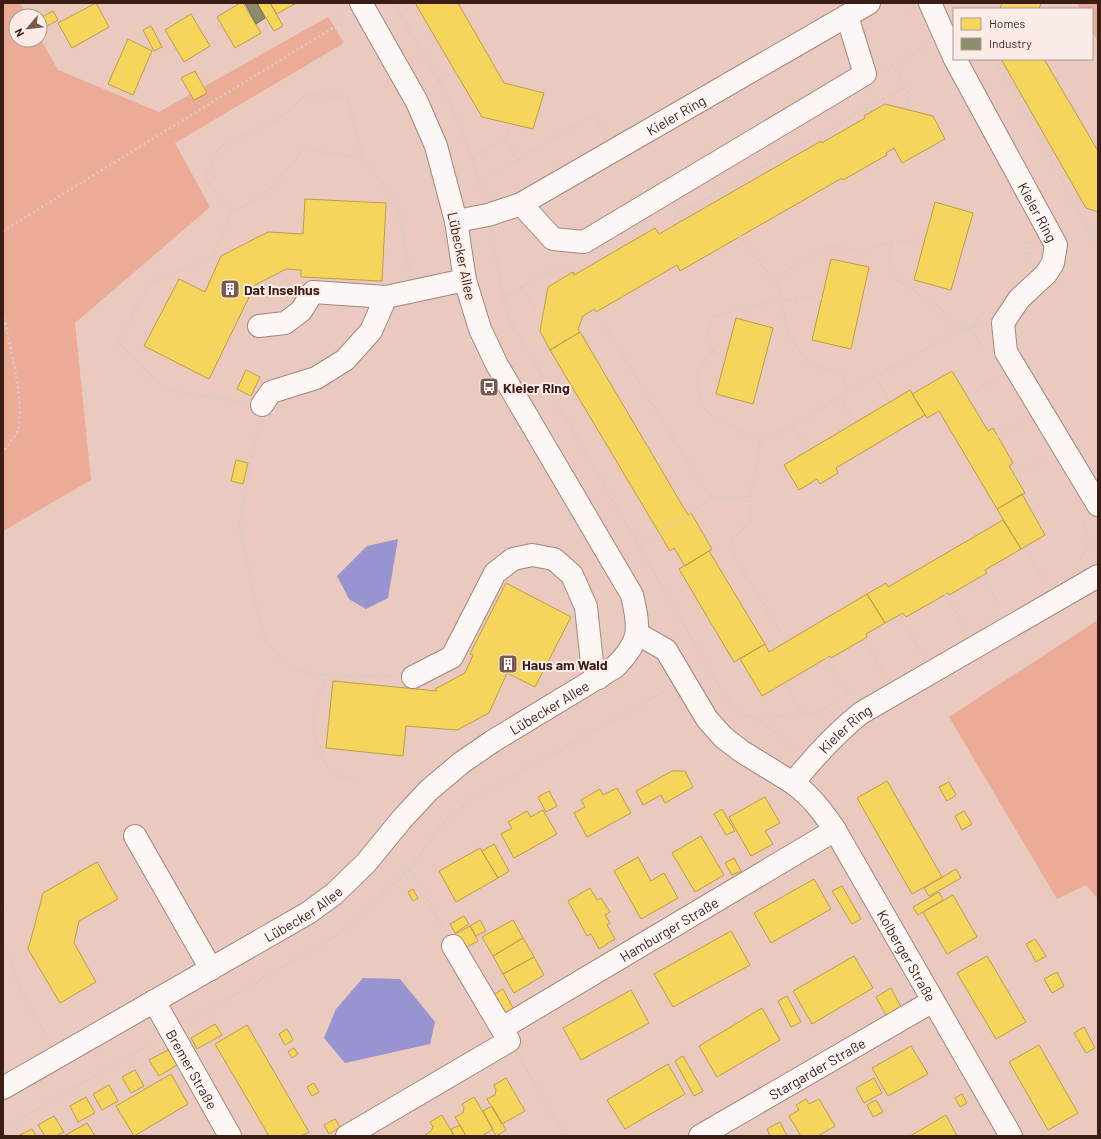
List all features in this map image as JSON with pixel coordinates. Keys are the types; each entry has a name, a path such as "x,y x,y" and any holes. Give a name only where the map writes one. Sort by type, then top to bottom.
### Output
{"street":[{"name":"Lübecker Allee","path":"3,1088 308,913 334,894 366,863 402,819 429,790 461,763 493,741 615,667 629,653 638,634 637,617 632,595 497,366 480,329 465,280 456,221 436,146 417,102 361,3"},
{"name":"Kieler Ring","path":"456,221 488,215 521,204 869,3"},
{"name":"Kieler Ring","path":"930,3 953,56"},
{"path":"521,204 553,239 584,242 865,74 847,16"},
{"name":"Kieler Ring","path":"955,60 1056,245 1053,263 1046,274 1019,299 1003,323"},
{"path":"259,326 285,322 300,311 313,292 386,297 465,280"},
{"path":"262,405 271,392 316,378 345,360 371,331 386,297"},
{"path":"1003,323 1006,352 1098,505"},
{"path":"413,677 452,657 495,573 513,559 532,555 554,559 572,575 586,607 592,664 599,678"},
{"name":"Kieler Ring","path":"793,783 811,760 838,732 861,713 1098,576"},
{"path":"638,634 666,650 707,719 723,737 741,751 793,783"},
{"name":"Kolberger Straße","path":"793,783 806,793 819,807 835,830 1011,1136"},
{"name":"Hamburger Straße","path":"347,1136 835,830"},
{"path":"135,836 211,969"},
{"path":"453,946 506,1035"},
{"name":"Bremer Straße","path":"154,1001 230,1136"},
{"name":"Stargarder Straße","path":"700,1136 933,1001"}],"path":[{"path":"334,3 348,28"},
{"path":"394,3 448,98 472,157 488,215 503,298 511,322 722,692 739,714 757,718 818,713 855,691"},
{"path":"904,3 909,16"},
{"path":"400,13 416,4"},
{"path":"3,232 344,21"},
{"path":"865,74 881,72 944,35"},
{"path":"920,41 926,54"},
{"path":"996,60 1098,247"},
{"path":"893,65 910,96 906,110"},
{"path":"439,82 456,72"},
{"path":"1012,91 1017,88"},
{"path":"230,212 205,177 221,146 277,121 306,95 347,97 363,158 398,205 413,290"},
{"path":"478,182 594,115 617,148"},
{"path":"472,157 505,139 510,124"},
{"path":"505,139 517,160"},
{"path":"363,158 304,149 264,196 230,212 215,255 150,284 117,342 164,389 262,405 240,524 257,611 268,644 281,659 295,669 311,674 413,677"},
{"path":"1052,163 1058,160"},
{"path":"739,236 776,283 782,299 787,330 796,346 810,364 841,375 849,391"},
{"path":"776,283 796,263 830,246 861,252 874,246 891,242 924,240"},
{"path":"1024,266 1027,260 1027,241"},
{"path":"891,242 889,265 899,281 941,309 958,331"},
{"path":"503,298 522,287 533,306 543,312"},
{"path":"761,441 713,417 703,407 697,392 698,372 712,351 708,334 714,316 782,299 794,300 807,297 822,298"},
{"path":"970,327 985,311"},
{"path":"3,313 16,374 19,410 18,430 3,452"},
{"path":"761,441 792,426 849,391 958,331 970,327 1003,323"},
{"path":"605,326 700,482 712,498"},
{"path":"970,327 984,352"},
{"path":"712,351 726,356"},
{"path":"968,396 999,376"},
{"path":"876,377 890,402"},
{"path":"840,397 854,423"},
{"path":"998,437 1025,421 1029,427"},
{"path":"792,426 807,451"},
{"path":"761,441 750,497 751,520 731,541 736,559 780,631"},
{"path":"1015,476 1046,458"},
{"path":"639,547 712,498 750,497"},
{"path":"1078,564 1089,544 1084,522"},
{"path":"1024,547 1045,583 1039,586"},
{"path":"982,576 1001,608"},
{"path":"945,594 965,629"},
{"path":"995,612 1007,604"},
{"path":"900,614 922,653"},
{"path":"959,632 971,625"},
{"path":"864,639 885,674"},
{"path":"916,657 928,650"},
{"path":"826,658 849,695"},
{"path":"879,678 891,671"},
{"path":"328,675 318,697 313,719 316,740 325,766 334,776 357,779"},
{"path":"3,1129 341,932 410,869 444,822 471,800 683,680"},
{"path":"785,682 803,714"},
{"path":"757,718 811,760"},
{"path":"410,869 416,876 453,946"},
{"path":"3,914 8,908"},
{"path":"3,949 6,951 23,993 58,1057"},
{"path":"506,1035 566,1136"}],"shaded area":[{"path":"3,3 20,3 23,8 8,8 8,48 46,48 58,70 159,112 328,17 344,43 175,143 210,207 75,323 91,480 3,531"},
{"path":"1077,3 1098,3 1098,42 1093,33 1093,8 1080,8"},
{"path":"398,539 388,598 366,609 349,599 337,576 367,546"},
{"path":"1098,620 1098,899 1086,885 1057,899 949,717"},
{"path":"363,978 400,979 435,1022 430,1044 345,1063 324,1038 336,1009"}],"building: Homes":[{"path":"96,3 109,27 72,48 58,23"},
{"path":"240,3 243,3 261,33 235,48 217,17"},
{"path":"257,3 270,3 283,26 274,31"},
{"path":"270,3 296,3 277,14"},
{"path":"415,3 458,3 504,83 544,93 533,129 482,117"},
{"path":"1002,3 1041,3 1039,8 1000,8"},
{"path":"53,11 58,20 48,26 48,14"},
{"path":"191,14 210,46 184,62 165,30"},
{"path":"151,26 162,47 154,51 143,30"},
{"path":"128,39 152,51 133,95 108,84"},
{"path":"1002,60 1045,60 1098,151 1098,212 1086,208"},
{"path":"195,71 207,93 194,100 181,78"},
{"path":"885,104 933,116 945,139 902,163 894,148 886,153 887,155 843,180 842,178 680,271 677,265 596,312 594,309 583,316 578,329 580,332 550,350 540,331 548,287 573,272 574,275 655,228 659,234 821,141 822,143 865,118 864,116"},
{"name":"Dat Inselhus","path":"305,199 386,203 382,281 301,277 301,270 286,269 255,285 209,379 144,346 179,279 205,292 221,256 268,232 303,234"},
{"path":"935,202 973,213 951,290 914,280"},
{"path":"831,259 869,267 851,349 812,340"},
{"path":"736,318 773,328 753,404 716,394"},
{"path":"580,332 688,515 691,513 712,549 685,566 674,548 670,551 550,350"},
{"path":"246,370 260,377 251,396 237,389"},
{"path":"952,371 988,431 993,428 1013,463 1009,466 1025,493 997,509 939,411 927,418 912,394"},
{"path":"910,390 925,415 836,468 838,473 820,484 817,479 799,490 784,465"},
{"path":"236,460 248,463 243,484 231,481"},
{"path":"1022,494 1045,535 1021,549 997,509"},
{"path":"1003,520 1021,549 985,570 987,573 949,595 948,593 906,617 903,613 885,623 867,594 886,583 888,587"},
{"path":"709,551 765,644 734,662 679,569"},
{"name":"Haus am Wald","path":"506,583 571,617 535,687 507,673 489,713 457,730 406,726 403,756 326,748 333,681 437,691 435,689 465,673 473,655 470,654"},
{"path":"867,594 885,623 866,634 867,637 864,639 831,658 830,656 762,696 740,659 765,644 769,652"},
{"path":"672,771 685,771 693,787 665,803 661,795 643,805 636,791"},
{"path":"887,781 942,877 912,894 857,798"},
{"path":"949,782 956,795 947,801 939,787"},
{"path":"617,788 631,813 587,837 574,813 585,807 581,800 600,789 603,795"},
{"path":"549,791 557,806 546,812 538,797"},
{"path":"765,797 780,823 765,831 773,844 751,856 729,817"},
{"path":"722,809 735,831 726,835 714,814"},
{"path":"543,810 557,834 514,858 501,834 512,828 508,822 527,811 531,817"},
{"path":"964,811 972,824 962,830 955,816"},
{"path":"701,836 724,875 695,892 672,853"},
{"path":"494,844 509,871 498,878 482,851"},
{"path":"480,848 498,878 456,902 439,871"},
{"path":"638,857 651,881 664,873 678,898 641,919 614,871"},
{"path":"734,858 741,871 732,875 725,863"},
{"path":"97,862 118,899 79,921 74,943 96,982 60,1003 28,949 43,893"},
{"path":"956,869 961,878 929,896 924,888"},
{"path":"814,879 831,909 771,943 754,913"},
{"path":"842,886 861,919 852,924 832,891"},
{"path":"590,888 597,900 601,898 610,912 605,915 610,923 607,925 615,939 599,949 591,934 587,936 568,901"},
{"path":"413,889 418,898 413,901 408,892"},
{"path":"939,892 943,900 918,915 913,907"},
{"path":"953,895 977,937 947,954 923,912"},
{"path":"464,916 469,924 455,933 450,924"},
{"path":"480,920 486,931 476,936 470,926"},
{"path":"513,920 523,938 493,956 482,937"},
{"path":"470,926 478,941 463,949 455,934"},
{"path":"731,931 750,965 673,1007 654,974"},
{"path":"523,938 534,957 503,974 493,956"},
{"path":"1035,939 1046,956 1036,962 1026,944"},
{"path":"854,956 873,988 812,1024 793,991"},
{"path":"987,956 1026,1022 996,1039 957,973"},
{"path":"534,957 544,975 514,993 503,974"},
{"path":"1057,972 1064,986 1052,993 1044,979"},
{"path":"891,988 903,1011 888,1019 876,997"},
{"path":"503,989 515,1012 503,1019 491,996"},
{"path":"631,990 649,1023 581,1060 563,1028"},
{"path":"787,996 801,1022 791,1027 778,1001"},
{"path":"762,1008 780,1040 717,1077 699,1046"},
{"path":"215,1024 222,1035 197,1049 191,1038"},
{"path":"247,1025 309,1132 301,1136 269,1136 215,1044"},
{"path":"1084,1027 1095,1048 1086,1053 1074,1033"},
{"path":"287,1029 293,1040 285,1045 279,1034"},
{"path":"1039,1045 1078,1113 1048,1130 1009,1062"},
{"path":"911,1046 928,1074 888,1096 872,1068"},
{"path":"294,1048 298,1054 292,1058 288,1052"},
{"path":"168,1050 177,1065 159,1076 149,1060"},
{"path":"683,1056 703,1091 694,1096 675,1061"},
{"path":"668,1064 685,1094 625,1129 607,1100"},
{"path":"135,1070 144,1086 131,1093 122,1077"},
{"path":"171,1074 188,1104 134,1136 116,1106"},
{"path":"506,1078 525,1111 502,1124 487,1099 495,1095 496,1090 494,1085"},
{"path":"874,1078 882,1093 864,1103 856,1088"},
{"path":"314,1083 319,1092 312,1096 307,1087"},
{"path":"109,1085 118,1101 102,1110 93,1094"},
{"path":"962,1094 967,1103 960,1107 955,1098"},
{"path":"86,1097 95,1113 78,1122 70,1106"},
{"path":"474,1097 493,1129 482,1136 466,1136 455,1117 463,1113 464,1108 462,1104"},
{"path":"806,1099 809,1104 819,1099 835,1126 818,1136 801,1136 789,1116 799,1110 796,1105"},
{"path":"876,1100 883,1112 873,1117 867,1105"},
{"path":"492,1106 506,1130 496,1136 483,1111"},
{"path":"442,1115 454,1136 424,1136 431,1131 433,1127 430,1122"},
{"path":"946,1115 957,1136 910,1136"},
{"path":"54,1116 64,1132 56,1136 45,1136 38,1125"},
{"path":"335,1119 340,1127 329,1134 324,1125"},
{"path":"780,1122 787,1136 770,1136 767,1129"},
{"path":"87,1123 95,1136 64,1136 78,1128"},
{"path":"460,1125 466,1136 454,1136 451,1129"},
{"path":"32,1129 36,1136 18,1136"}],"building: Industry":[{"path":"245,3 257,3 265,18 256,24"}],"place":[{"name":"Dat Inselhus","path":"230,289"},
{"name":"Kieler Ring","path":"489,387"},
{"name":"Haus am Wald","path":"508,664"}]}
